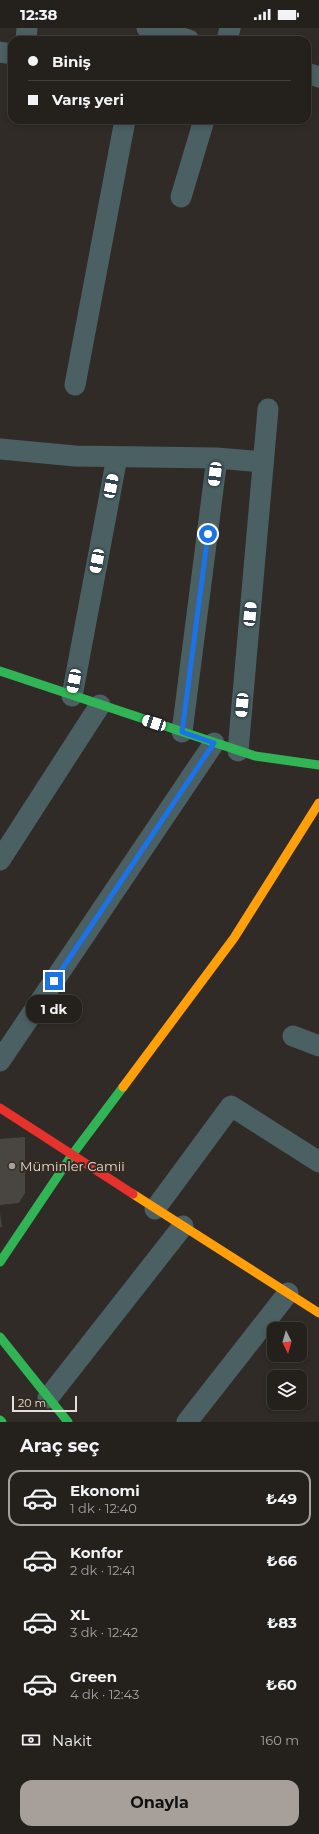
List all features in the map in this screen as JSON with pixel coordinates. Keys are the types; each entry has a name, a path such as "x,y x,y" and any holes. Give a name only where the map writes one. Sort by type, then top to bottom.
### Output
{"main road":[{"path":"2,675 72,696 255,756 319,765"},
{"path":"0,1262 72,1155 234,938 319,803"},
{"path":"0,1108 319,1313"},
{"path":"0,1337 68,1422"}],"street":[{"path":"147,28 176,36"},
{"path":"75,385 125,124"},
{"path":"181,198 203,124"},
{"path":"238,751 268,409"},
{"path":"0,449 75,456 217,458 264,462"},
{"path":"72,696 117,457"},
{"path":"182,732 217,458"},
{"path":"0,860 100,705"},
{"path":"0,1061 214,743"},
{"path":"293,1036 319,1046"},
{"path":"155,1209 231,1106 319,1162"},
{"path":"48,1398 183,1226"},
{"path":"187,1422 288,1293"}],"building":[{"name":"Müminler Camii","path":"25,1137 25,1193 19,1203 0,1205 0,1139"},
{"path":"0,1213 2,1227 0,1227"}],"traffic: fast":[{"path":"0,671 255,756 319,765"},
{"path":"0,1262 72,1155 123,1087"},
{"path":"0,1337 68,1422"}],"traffic: slow":[{"path":"123,1087 234,938 319,803"},
{"path":"133,1194 319,1313"}],"traffic: jam":[{"path":"0,1108 133,1194"}],"place":[{"name":"Müminler Camii","path":"12,1166"}],"route":[{"path":"54,981 214,743 182,732 208,534"}]}
